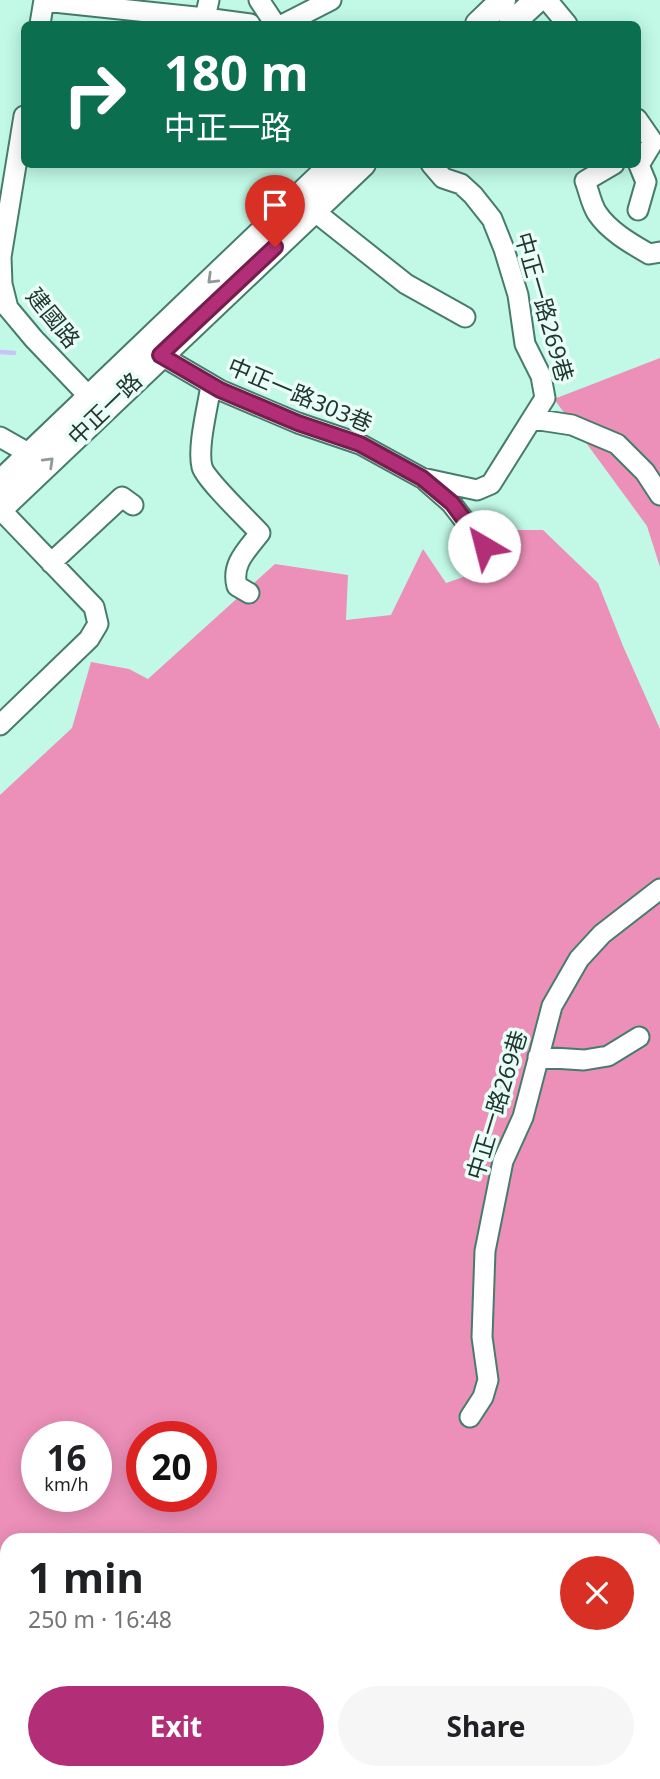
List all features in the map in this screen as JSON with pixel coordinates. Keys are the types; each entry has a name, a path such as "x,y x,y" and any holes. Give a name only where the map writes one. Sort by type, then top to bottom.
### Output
{"main road":[{"path":"481,21 503,0"},
{"path":"514,21 537,0"},
{"name":"中正一路","path":"0,509 96,404 329,168"},
{"name":"中正一路","path":"0,483 30,454 160,355 359,168"}],"street":[{"path":"259,0 273,21"},
{"path":"291,21 331,0"},
{"path":"547,0 564,21"},
{"path":"41,21 44,1 207,9 241,21"},
{"name":"建國路","path":"21,134 1,257 2,284 8,308 96,404"},
{"name":"中正一路269巷","path":"434,168 443,178 461,184 492,219 518,295 525,344 541,376 545,398 491,484"},
{"path":"607,168 585,181 596,211 610,228 628,242 654,253"},
{"path":"638,210 646,182 641,168"},
{"path":"314,211 406,284 465,317"},
{"name":"中正一路303巷","path":"160,355 211,385 298,423 360,444 422,478 452,503 484,546"},
{"path":"211,385 201,451 203,469 260,533 236,566 237,586 249,593"},
{"path":"533,419 572,425 617,444 645,472 660,495"},
{"path":"0,437 30,454"},
{"name":"中正一路303巷","path":"422,478 477,489 491,484"},
{"path":"51,563 122,497 133,505"},
{"path":"0,509 94,607 99,624 89,639 0,725"},
{"name":"中正一路269巷","path":"470,1417 483,1398 488,1380 482,1337 485,1251 503,1161 523,1117 552,1006 579,959 602,933 660,889"},
{"path":"538,1057 584,1060 608,1056 639,1037"}],"shaded area":[{"path":"660,358 660,567 647,526 554,399"},
{"path":"507,530 543,530 598,583 660,729 660,1533 0,1533 0,795 72,728 91,662 129,669 148,679 275,564 348,575 346,620 391,615 423,549 446,583 475,573"}],"waterway":[{"path":"0,352 14,353"}],"route":[{"path":"275,247 160,355 220,390 298,423 360,444 422,478 452,503 484,546"}]}
